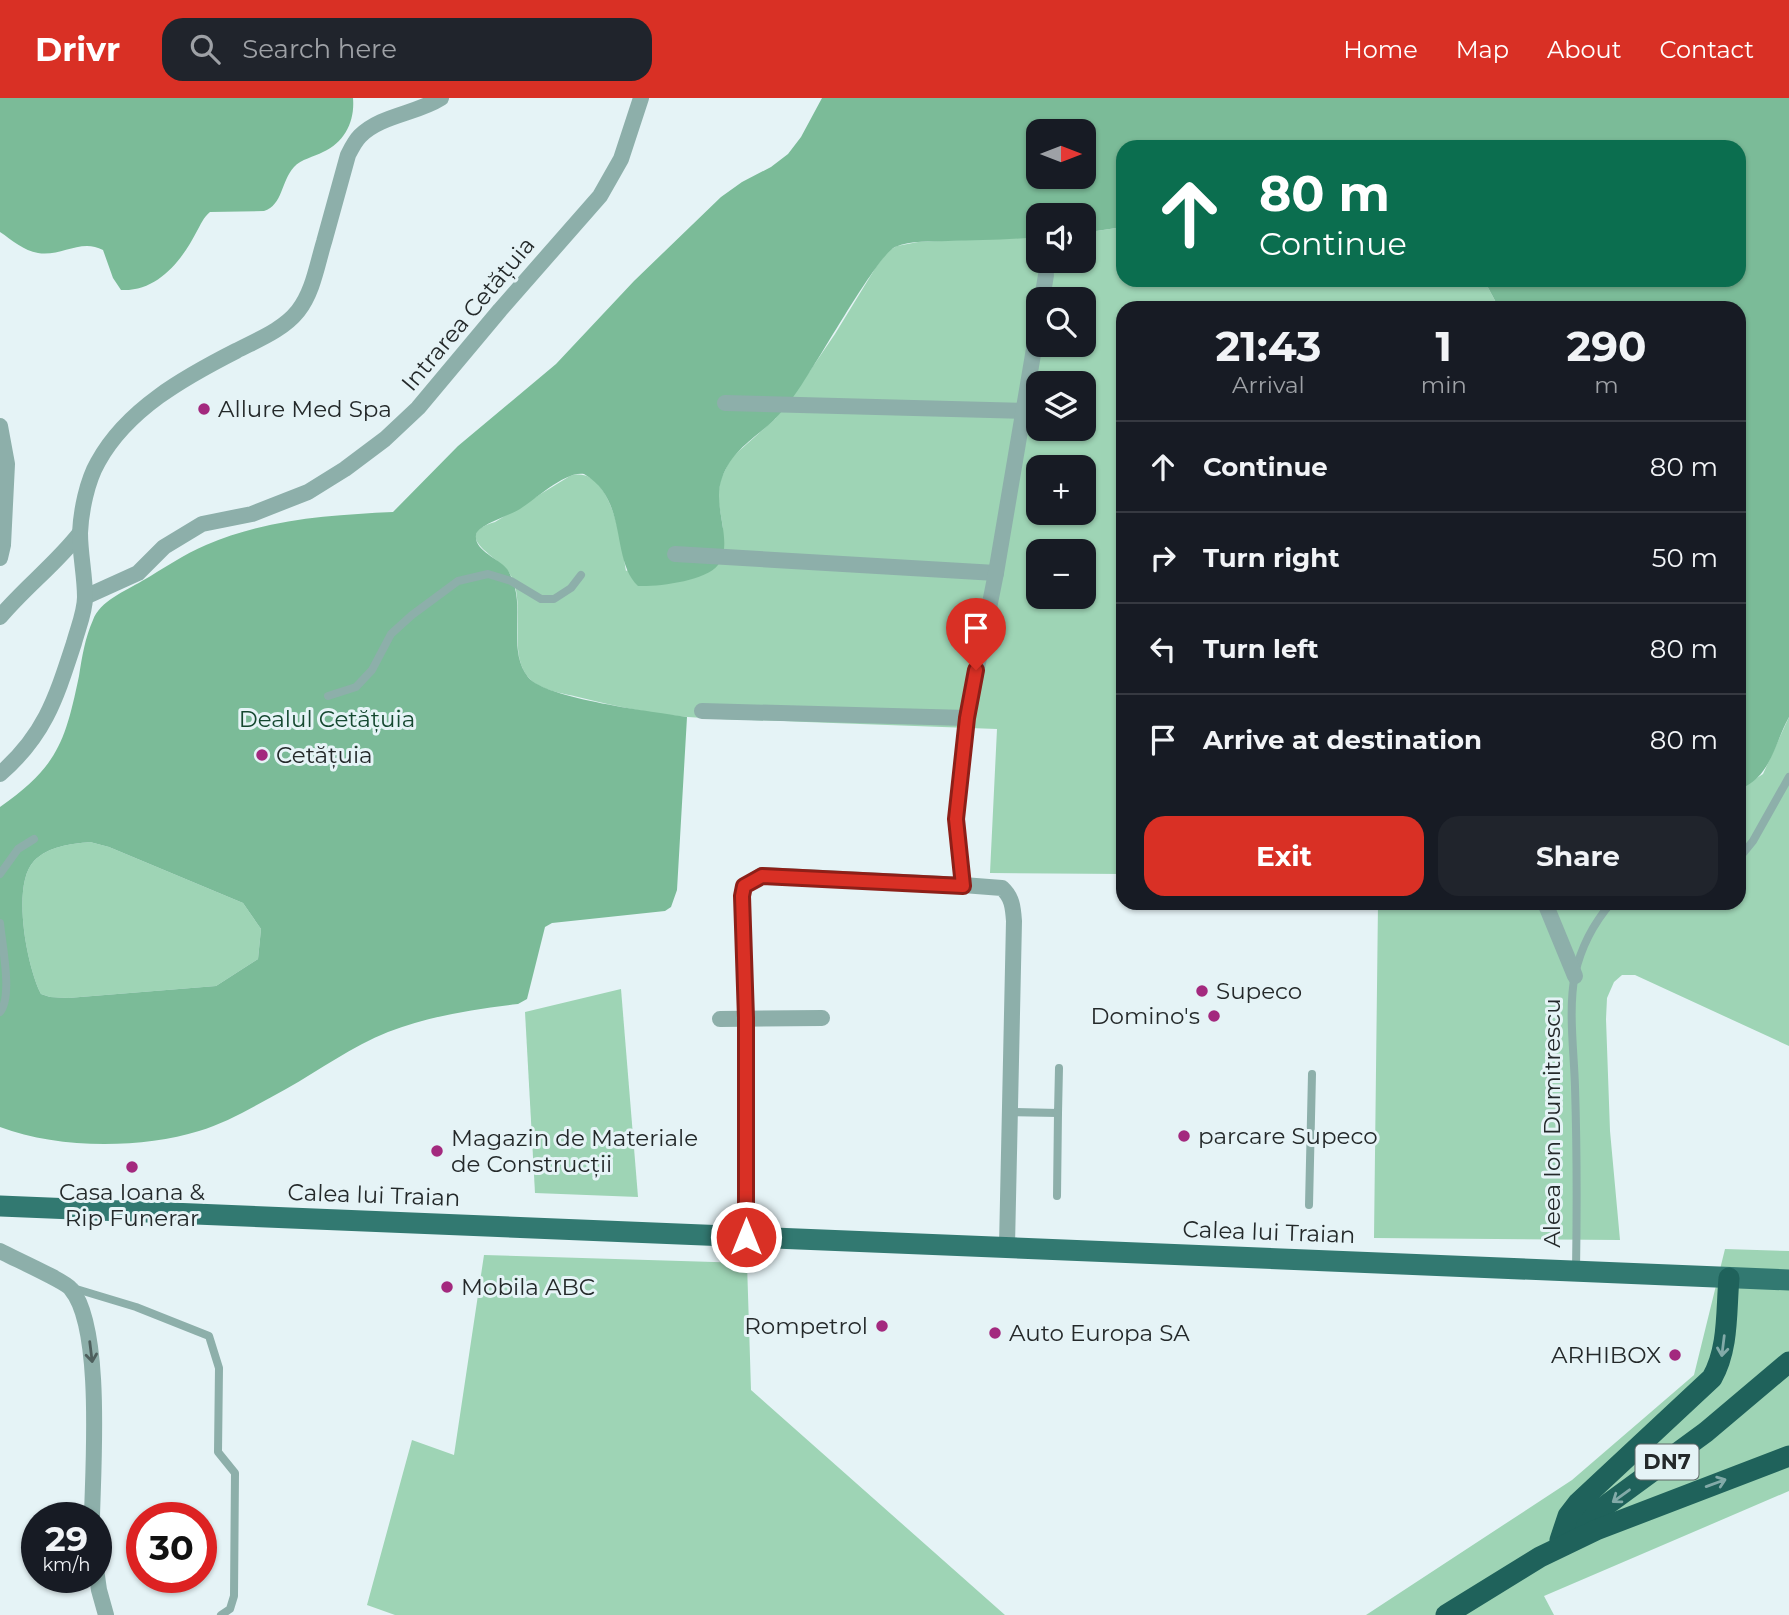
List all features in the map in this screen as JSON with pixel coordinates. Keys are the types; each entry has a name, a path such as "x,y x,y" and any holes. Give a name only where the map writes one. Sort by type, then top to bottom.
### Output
{"highway":[{"path":"1560,1539 1568,1516 1578,1503 1712,1378 1721,1362 1724,1345 1729,1278"},
{"name":"DN7","path":"1540,1557 1560,1539 1706,1432 1789,1362"},
{"name":"DN7","path":"1446,1615 1540,1557 1659,1504 1789,1456"}],"main road":[{"name":"Calea lui Traian","path":"0,1206 1789,1280"}],"street":[{"path":"0,774 26,749 46,720 64,673 85,597 80,533 86,496 97,463 117,434 139,412 167,391 276,330 298,311 312,284 348,155 359,137 386,120 441,98"},
{"name":"Intrarea Cetățuia","path":"85,597 138,572 164,547 202,524 252,514 308,492 385,439 418,408 499,310 600,196 621,159 642,98"},
{"path":"1044,287 1046,275"},
{"path":"963,886 956,819 967,718 996,573 1032,357"},
{"path":"724,403 1023,411"},
{"path":"0,426 7,464 0,558"},
{"path":"0,617 19,593 70,546 80,533"},
{"path":"675,554 996,573"},
{"path":"702,711 967,718"},
{"path":"746,1237 746,1018 742,896 744,886 762,876 1002,888 1009,894 1014,921 1007,1247"},
{"name":"Aleea Ion Dumitrescu","path":"1548,910 1575,975"},
{"path":"720,1018 822,1017"},
{"path":"0,1251 71,1287 86,1323 93,1355 92,1502"},
{"path":"100,1593 106,1615"}],"lane":[{"path":"328,696 356,687 372,670 391,634 458,581 488,573 511,581 541,599 554,599 571,588 582,575"},
{"path":"1746,850 1789,778"},
{"path":"0,874 18,849 34,839"},
{"name":"Aleea Ion Dumitrescu","path":"1576,1271 1577,1167 1573,1013 1575,975 1584,944 1596,920 1605,910"},
{"path":"0,923 6,1001 0,1013"},
{"path":"1057,1196 1059,1068"},
{"path":"1309,1205 1312,1074"},
{"path":"1010,1112 1058,1113"},
{"path":"71,1287 136,1307 209,1336 215,1349 219,1368 218,1452 235,1473 234,1596 230,1609 220,1615"}],"green space":[{"path":"0,98 353,98 353,107 350,123 343,137 331,148 297,164 275,204 270,208 264,211 210,212 184,253 167,272 146,286 121,290 113,278 103,250 87,246 55,253 38,253 23,248 0,232"},
{"name":"Dealul Cetățuia","path":"822,98 1789,98 1789,717 1765,768 1746,786 1746,301 1495,301 1488,287 1746,287 1746,140 1116,140 1116,228 1096,231 1096,203 1026,203 1026,238 914,242 895,247 887,254 864,285 789,403 738,452 726,468 719,489 724,535 723,556 712,571 681,582 638,586 629,575 624,561 607,499 598,485 584,474 576,474 560,481 520,509 478,531 476,541 479,546 507,569 514,583 517,599 517,646 522,667 528,677 538,685 578,698 687,717 677,890 671,907 665,911 552,923 545,927 527,999 518,1004 436,1017 388,1032 349,1051 243,1112 199,1131 151,1141 99,1144 47,1139 0,1127 0,807 34,779 56,752 69,719 84,648 96,613 114,597 182,557 229,536 298,520 393,512 458,446 556,364 634,281 721,197 788,154 801,137","holes":["90,842 109,847 243,903 261,929 258,959 216,986 68,998 41,994 36,982 24,926 23,888 27,872 34,861 53,849"]},
{"path":"1116,228 1116,287 1488,287 1495,301 1116,301 1116,874 990,873 997,729 674,716 559,693 540,686 529,678 518,653 518,606 512,578 504,567 483,549 476,538 477,532 483,527 570,476 584,475 605,493 612,509 626,571 723,528 718,498 720,481 731,458 775,419 790,400 888,251 897,246 918,242 1026,238 1026,273 1096,273 1096,231"},
{"path":"1789,717 1789,1046 1635,975 1622,975 1614,982 1607,998 1606,1019 1610,1131 1620,1240 1374,1238 1378,910 1746,910 1746,785 1763,774"},
{"path":"90,842 109,847 243,903 261,929 258,959 216,986 68,998 41,994 31,965 24,926 23,888 27,872 34,861 46,852 67,845"},
{"path":"621,989 638,1197 535,1193 525,1012"},
{"path":"1725,1249 1789,1251 1789,1491 1544,1596 1554,1615 1366,1615 1572,1480 1694,1375"},
{"path":"484,1255 747,1263 751,1390 1005,1615 395,1615 367,1605 412,1440 454,1455"}],"place":[{"name":"Allure Med Spa","path":"204,409"},
{"name":"Cetățuia","path":"262,755"},
{"name":"Supeco","path":"1202,991"},
{"name":"Domino's","path":"1214,1016"},
{"name":"parcare Supeco","path":"1184,1136"},
{"name":"Magazin de Materiale de Construcții","path":"437,1151"},
{"name":"Casa Ioana & Rip Funerar","path":"132,1167"},
{"name":"Mobila ABC","path":"447,1287"},
{"name":"Rompetrol","path":"882,1326"},
{"name":"Auto Europa SA","path":"995,1333"},
{"name":"ARHIBOX","path":"1675,1355"}],"route":[{"path":"746,1237 744,886 762,876 963,886 956,819 967,718 976,670"}]}
